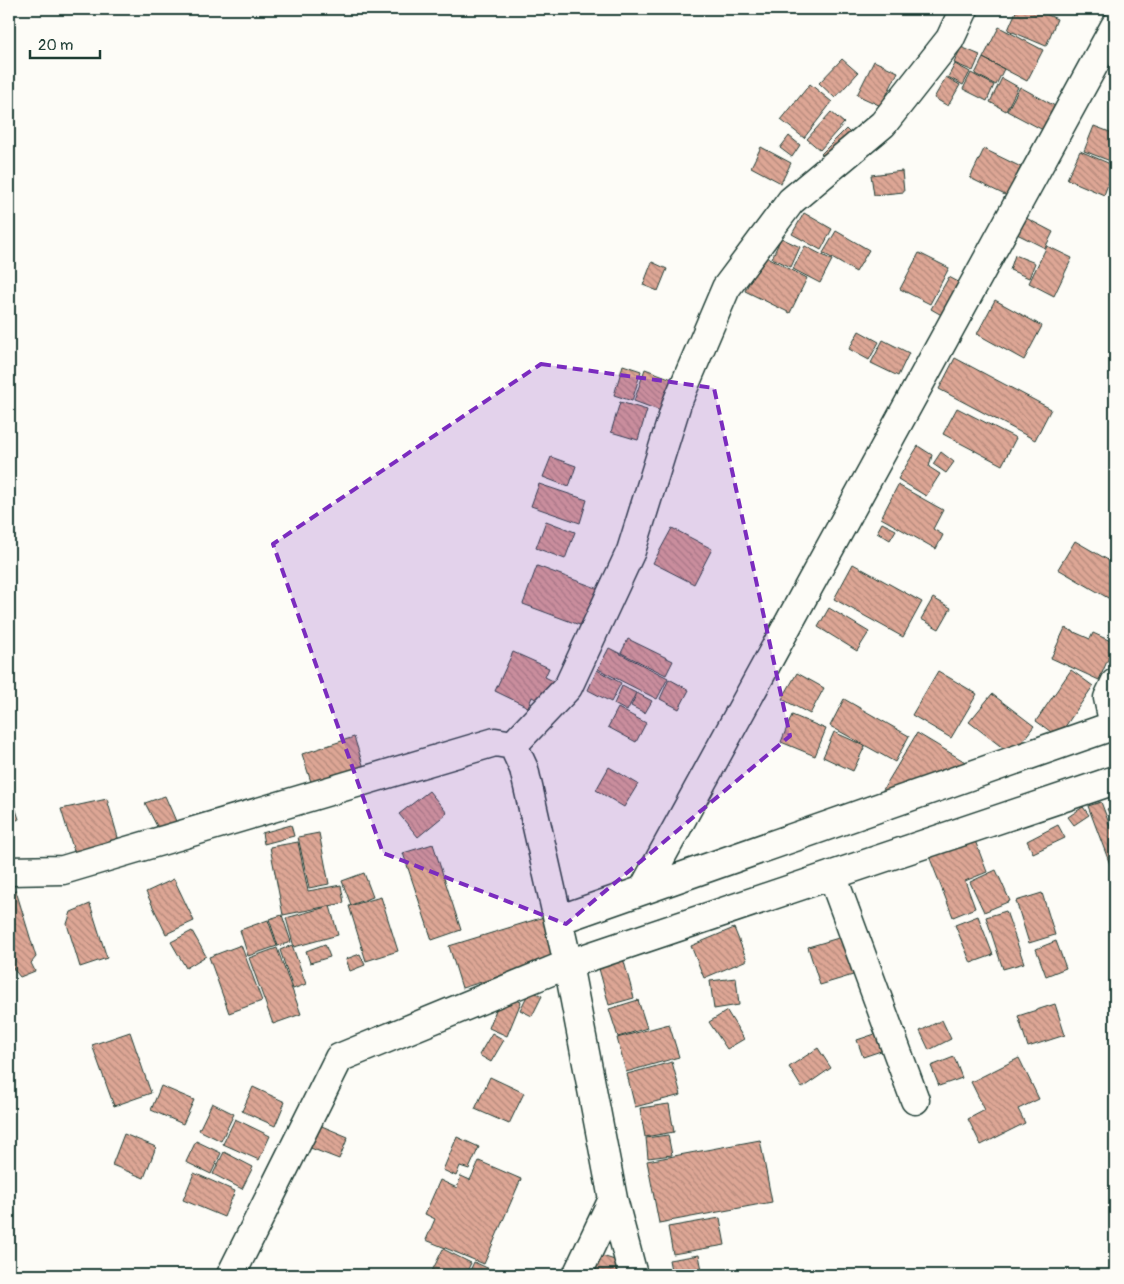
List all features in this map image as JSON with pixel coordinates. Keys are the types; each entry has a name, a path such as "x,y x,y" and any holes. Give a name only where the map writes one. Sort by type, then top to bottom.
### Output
{"street":[{"path":"513,745 568,687 581,660 631,551 677,403 726,288 791,201 883,124 950,39 964,9"},
{"path":"644,890 1115,26"},
{"path":"558,920 1115,727 1108,698 1115,683"},
{"path":"9,871 63,870 495,742 513,745"},
{"path":"513,745 524,769 568,964 613,1199 633,1275"},
{"path":"231,1275 339,1058 568,964 1115,780"},
{"path":"832,875 915,1100"},
{"path":"577,1275 613,1199"}],"highlighted area":[{"path":"541,364 714,388 790,736 566,924 383,853 273,544"}],"building":[{"path":"1017,9 1034,9 1057,19 1046,46 1008,30"},
{"path":"999,27 1043,50 1027,81 983,58"},
{"path":"961,47 980,55 973,71 954,63"},
{"path":"983,58 1004,69 996,85 975,74"},
{"path":"842,59 858,73 835,98 819,83"},
{"path":"874,61 898,72 881,106 857,95"},
{"path":"955,64 970,72 963,85 948,77"},
{"path":"971,73 994,85 987,101 963,89"},
{"path":"946,77 960,85 948,106 934,98"},
{"path":"1002,78 1018,87 1006,111 990,102"},
{"path":"810,84 832,102 804,138 781,120"},
{"path":"1020,87 1055,106 1043,130 1007,111"},
{"path":"831,112 844,123 820,150 807,139"},
{"path":"1094,126 1115,134 1113,162 1084,151"},
{"path":"846,129 855,138 830,163 821,154"},
{"path":"789,136 800,145 792,157 780,148"},
{"path":"761,147 791,163 781,183 751,167"},
{"path":"984,149 1021,167 1007,196 970,178"},
{"path":"1080,151 1115,166 1104,195 1067,179"},
{"path":"902,171 904,192 874,195 871,175"},
{"path":"804,213 832,229 821,250 792,234"},
{"path":"1026,218 1053,232 1045,248 1017,234"},
{"path":"836,231 869,250 856,272 823,253"},
{"path":"781,238 800,247 791,267 772,258"},
{"path":"805,246 832,260 820,283 793,269"},
{"path":"1047,246 1072,258 1054,296 1029,283"},
{"path":"919,253 949,268 930,304 900,289"},
{"path":"763,255 807,278 790,313 745,291"},
{"path":"1015,255 1035,263 1029,278 1010,270"},
{"path":"652,262 667,269 658,291 643,285"},
{"path":"949,277 964,285 945,317 931,309"},
{"path":"995,300 1042,326 1024,360 977,334"},
{"path":"859,331 879,342 869,360 849,349"},
{"path":"883,340 909,353 898,376 871,363"},
{"path":"955,358 1051,409 1035,440 939,389"},
{"path":"623,365 641,371 632,401 614,395"},
{"path":"645,369 672,379 661,411 634,401"},
{"path":"620,402 647,410 638,440 611,432"},
{"path":"957,408 1016,438 1002,465 943,434"},
{"path":"918,446 932,455 929,467 940,474 926,496 898,479"},
{"path":"941,452 954,462 946,473 933,464"},
{"path":"551,457 576,466 569,487 543,477"},
{"path":"539,484 587,500 580,523 531,506"},
{"path":"898,485 943,510 933,529 943,535 936,549 881,518"},
{"path":"546,521 575,532 565,559 536,548"},
{"path":"882,523 896,530 890,540 877,532"},
{"path":"672,528 712,549 694,584 653,563"},
{"path":"1075,541 1115,564 1115,602 1058,569"},
{"path":"853,564 922,602 903,637 834,599"},
{"path":"537,566 599,589 585,627 523,604"},
{"path":"933,598 951,608 939,629 921,619"},
{"path":"829,608 869,632 857,651 818,627"},
{"path":"1065,628 1090,639 1093,633 1115,643 1099,680 1051,658"},
{"path":"628,639 673,661 666,675 621,653"},
{"path":"609,648 668,678 657,699 598,669"},
{"path":"513,652 549,668 545,677 555,682 545,704 532,697 528,707 495,691"},
{"path":"597,670 621,683 611,702 588,690"},
{"path":"1071,670 1093,686 1058,737 1036,721"},
{"path":"938,671 977,694 951,738 912,715"},
{"path":"797,673 824,688 810,714 782,699"},
{"path":"669,679 689,690 679,709 660,699"},
{"path":"622,686 636,693 627,711 614,704"},
{"path":"637,693 652,701 645,713 631,706"},
{"path":"992,694 1034,726 1012,755 969,722"},
{"path":"844,699 909,736 895,762 830,726"},
{"path":"618,708 646,723 636,742 608,727"},
{"path":"792,715 826,729 815,756 781,742"},
{"path":"834,732 865,746 853,771 823,757"},
{"path":"917,733 967,763 878,798"},
{"path":"354,737 365,771 313,788 302,754"},
{"path":"609,767 638,784 624,807 596,790"},
{"path":"429,791 447,813 418,837 399,814"},
{"path":"165,796 179,828 161,834 145,803"},
{"path":"107,799 121,848 76,858 61,809"},
{"path":"1101,802 1115,839 1115,866 1111,867 1088,806"},
{"path":"9,804 14,804 19,819 11,823 13,841 9,841"},
{"path":"1115,805 1115,824 1107,809"},
{"path":"1083,807 1089,815 1074,825 1068,817"},
{"path":"291,825 294,836 264,844 262,833"},
{"path":"1058,825 1065,838 1033,853 1027,841"},
{"path":"319,833 329,884 309,888 298,837"},
{"path":"974,838 987,872 965,881 975,908 953,917 929,856"},
{"path":"298,842 308,891 341,885 344,903 283,915 270,847"},
{"path":"433,844 461,930 432,940 403,853"},
{"path":"996,870 1010,901 984,912 970,882"},
{"path":"364,873 373,897 351,905 342,881"},
{"path":"174,879 194,921 166,934 146,892"},
{"path":"16,891 36,957 31,963 35,971 20,977 12,967 9,957 9,893"},
{"path":"1042,893 1055,935 1029,943 1016,901"},
{"path":"381,897 398,951 366,961 349,906"},
{"path":"90,904 107,958 80,967 67,924 71,912"},
{"path":"330,906 338,935 294,947 286,918"},
{"path":"1006,911 1024,963 1003,969 986,917"},
{"path":"282,915 291,942 278,946 269,919"},
{"path":"978,916 993,955 971,963 955,925"},
{"path":"544,917 557,959 462,988 449,946"},
{"path":"268,920 277,946 248,956 240,930"},
{"path":"734,928 747,960 704,978 691,946"},
{"path":"192,931 206,956 186,968 171,942"},
{"path":"842,937 853,975 820,985 808,947"},
{"path":"1056,941 1066,968 1046,976 1036,949"},
{"path":"325,944 330,957 310,963 306,951"},
{"path":"241,945 262,1001 229,1013 209,957"},
{"path":"292,945 306,984 293,989 280,950"},
{"path":"277,948 301,1014 273,1024 249,958"},
{"path":"360,954 365,965 350,971 346,959"},
{"path":"623,958 634,998 609,1005 598,965"},
{"path":"736,978 739,1005 714,1009 710,981"},
{"path":"1115,988 1115,1007 1109,990"},
{"path":"530,990 542,996 532,1016 520,1010"},
{"path":"502,994 521,1002 507,1036 489,1028"},
{"path":"638,1000 647,1028 618,1037 609,1009"},
{"path":"1055,1004 1065,1035 1028,1047 1018,1016"},
{"path":"727,1011 744,1039 727,1049 709,1022"},
{"path":"942,1020 951,1039 929,1050 920,1031"},
{"path":"669,1024 679,1057 626,1072 617,1038"},
{"path":"130,1032 151,1093 114,1106 92,1045"},
{"path":"492,1033 504,1040 491,1062 479,1055"},
{"path":"878,1033 884,1050 863,1057 857,1040"},
{"path":"818,1048 831,1068 802,1088 789,1067"},
{"path":"954,1057 962,1078 939,1086 931,1066"},
{"path":"1019,1058 1039,1099 1018,1109 1025,1123 981,1145 968,1119 985,1110 971,1082"},
{"path":"672,1062 681,1095 635,1107 627,1074"},
{"path":"490,1077 524,1093 509,1124 475,1109"},
{"path":"161,1086 194,1100 183,1124 151,1110"},
{"path":"253,1087 285,1102 275,1126 242,1111"},
{"path":"212,1103 234,1114 221,1141 199,1130"},
{"path":"669,1104 674,1132 645,1137 640,1108"},
{"path":"235,1119 270,1136 259,1160 223,1144"},
{"path":"317,1124 348,1137 339,1159 308,1147"},
{"path":"124,1134 156,1147 144,1178 112,1165"},
{"path":"668,1135 672,1155 648,1158 646,1138"},
{"path":"457,1137 479,1147 469,1169 460,1166 456,1176 443,1170"},
{"path":"760,1140 772,1202 659,1223 647,1161"},
{"path":"196,1141 221,1153 211,1174 186,1162"},
{"path":"224,1152 253,1167 242,1189 213,1174"},
{"path":"479,1161 521,1179 484,1264 426,1240 435,1219 425,1214 440,1180 457,1188 461,1176 470,1180"},
{"path":"194,1173 235,1191 224,1217 183,1200"},
{"path":"720,1218 725,1245 673,1254 668,1227"},
{"path":"443,1249 471,1263 465,1275 441,1275 432,1271"},
{"path":"599,1255 621,1262 617,1275 592,1275"},
{"path":"699,1255 703,1275 672,1275 669,1260"},
{"path":"474,1262 494,1271 492,1275 468,1275"}]}
